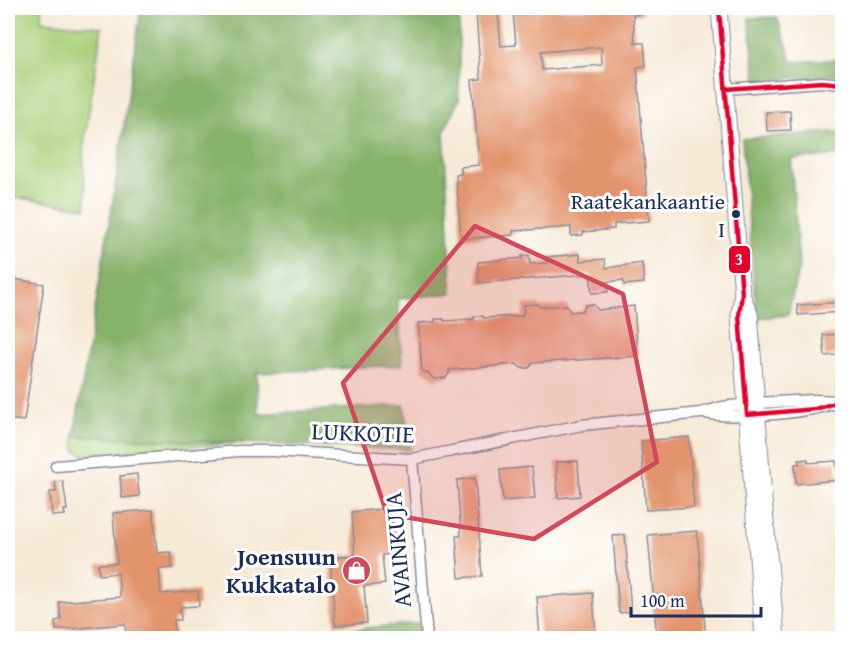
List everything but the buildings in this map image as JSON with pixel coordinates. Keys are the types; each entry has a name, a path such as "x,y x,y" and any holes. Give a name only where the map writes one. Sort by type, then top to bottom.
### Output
{"main road":[{"path":"719,8 742,294 750,314 763,639"},
{"path":"752,409 777,639"}],"street":[{"path":"725,89 822,82 843,84"},
{"name":"LUKKOTIE","path":"56,466 272,451 412,459 582,425 701,412 722,416 752,409 815,409 840,401"},
{"name":"AVAINKUJA","path":"412,459 427,639"}],"highlighted area":[{"path":"475,226 623,294 657,462 534,539 387,514 343,383"}],"green space":[{"path":"8,8 42,8 41,21 102,27 83,150 86,208 8,196"},
{"path":"141,8 459,8 459,99 444,132 452,293 398,299 402,365 257,373 258,414 404,405 411,450 74,436 113,200"},
{"path":"777,17 792,62 842,59 842,76 756,81 749,18"},
{"path":"842,131 842,155 791,159 799,265 788,315 757,318 742,139"},
{"path":"74,436 234,443 83,455 75,450"},
{"path":"419,623 421,638 277,638 277,637"}],"transit line":[{"name":"3","path":"719,8 742,294 739,315 747,415 815,409 842,401"},
{"name":"3","path":"725,89 822,82 842,84"}],"place":[{"name":"Raatekankaantie I","path":"736,214"},
{"name":"Joensuun Kukkatalo","path":"357,571"}]}
